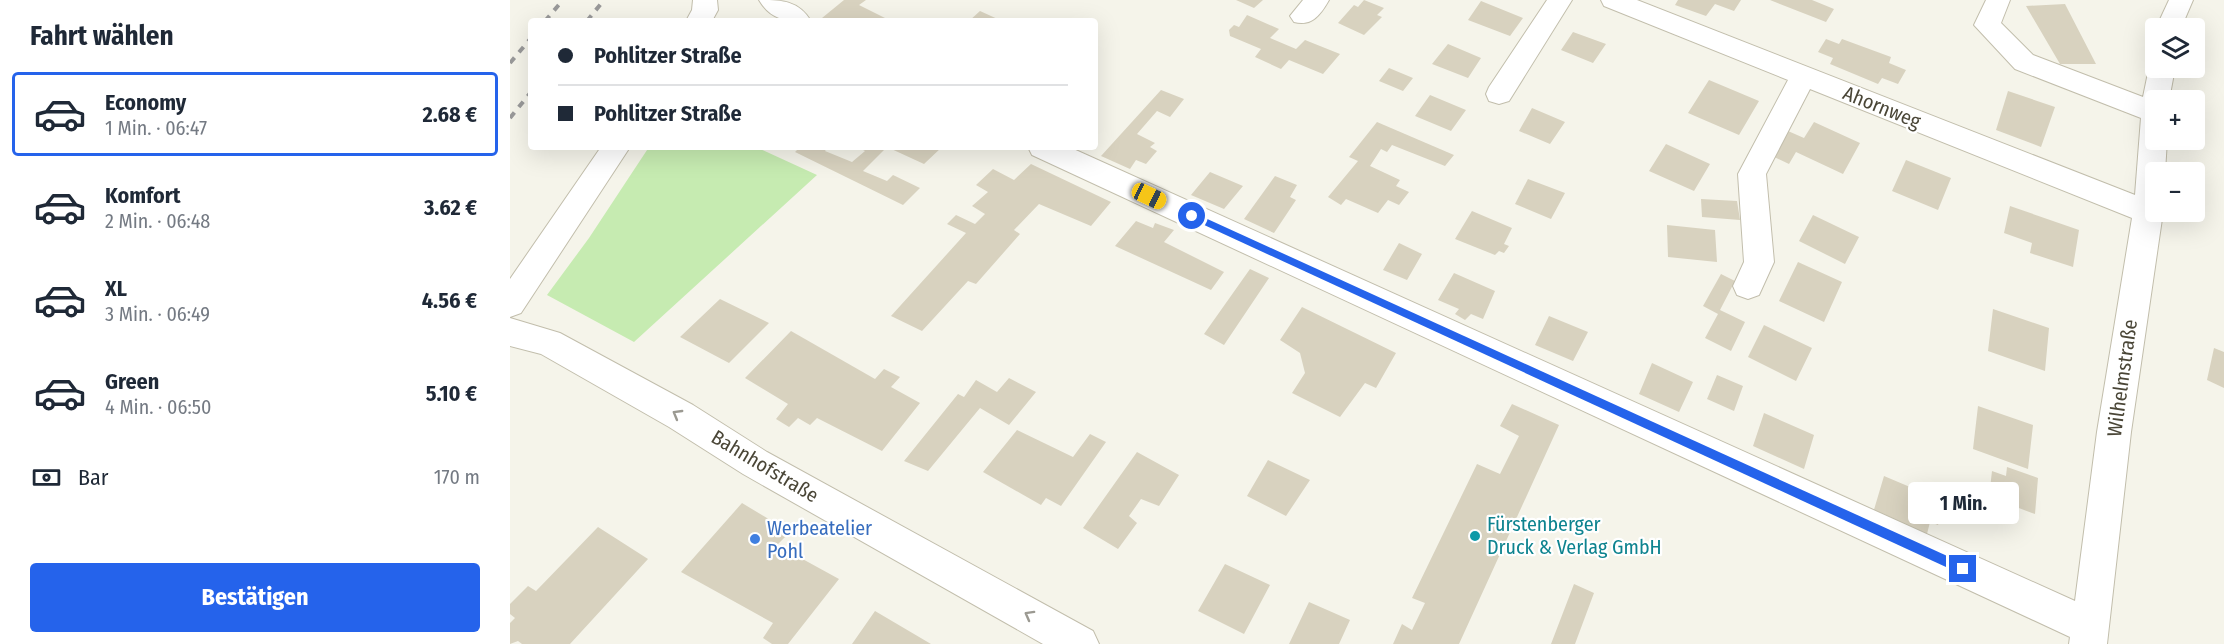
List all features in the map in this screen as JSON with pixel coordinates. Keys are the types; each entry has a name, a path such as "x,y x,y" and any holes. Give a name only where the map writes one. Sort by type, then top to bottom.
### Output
{"street":[{"path":"701,18 705,10 705,0"},
{"path":"771,0 794,18"},
{"path":"1500,94 1560,0"},
{"path":"1998,0 1987,25 2024,62 2145,102"},
{"path":"2173,18 2181,0"},
{"name":"Ahornweg","path":"1616,1 2145,211"},
{"path":"1748,286 1759,262 1752,174 1803,75"},
{"path":"510,304 614,150"},
{"path":"1048,150 2089,636"},
{"name":"Wilhelmstraße","path":"2089,636 2114,432 2146,222"},
{"name":"Bahnhofstraße","path":"510,332 559,348 681,416 755,463 1080,644"}],"green space":[{"path":"647,150 763,150 817,175 634,342 547,295 589,238"}],"building":[{"path":"844,0 866,0 859,5 885,18 822,18"},
{"path":"1236,0 1263,0 1254,8"},
{"path":"1364,0 1384,8 1377,15 1382,17 1364,35 1338,23 1354,5 1358,7"},
{"path":"1678,0 1741,0 1734,11 1715,4 1706,16 1675,5"},
{"path":"1770,0 1812,0 1834,9 1826,22"},
{"path":"1481,1 1523,18 1510,36 1468,20"},
{"path":"2065,4 2096,64 2060,64 2026,6"},
{"path":"980,11 995,18 972,18"},
{"path":"1247,15 1279,29 1270,38 1296,49 1305,40 1340,54 1323,74 1289,60 1281,69 1255,57 1261,49 1230,36 1229,30 1234,25 1239,27"},
{"path":"1573,32 1606,44 1593,63 1561,50"},
{"path":"1826,39 1839,44 1842,39 1891,57 1889,63 1906,70 1898,84 1882,78 1878,84 1830,64 1833,58 1818,52"},
{"path":"1448,44 1481,58 1468,78 1432,64"},
{"path":"1389,68 1413,78 1403,91 1379,81"},
{"path":"1709,80 1759,101 1739,135 1688,113"},
{"path":"1161,90 1184,99 1170,117 1157,111 1137,134 1155,143 1150,147 1157,151 1146,164 1136,160 1130,169 1101,156"},
{"path":"2008,91 2055,107 2041,147 1996,130"},
{"path":"1430,95 1466,110 1451,131 1415,116"},
{"path":"1532,108 1565,122 1550,144 1519,131"},
{"path":"1377,122 1454,155 1445,166 1392,145 1387,152 1381,149 1370,166 1400,180 1396,186 1409,192 1399,205 1388,200 1378,213 1346,199 1341,205 1328,197 1358,161 1349,157"},
{"path":"1814,122 1860,143 1843,174 1796,152 1789,164 1772,156 1788,131 1804,138"},
{"path":"1666,144 1710,164 1694,191 1649,171"},
{"path":"797,150 826,150 852,162 865,151 863,150 884,150 863,171 887,181 893,175 920,188 903,205 795,152"},
{"path":"894,150 939,150 924,164"},
{"path":"1906,160 1951,178 1938,210 1892,191"},
{"path":"1031,164 1111,202 1091,226 1039,204 1014,230 1020,234 976,284 968,281 922,331 891,316 966,233 947,224 956,215 975,224 985,214 972,206 988,192 976,185 993,169 1014,180"},
{"path":"1210,172 1243,186 1224,209 1191,195"},
{"path":"1275,176 1297,185 1290,197 1296,200 1274,233 1244,219"},
{"path":"1528,179 1565,193 1551,219 1515,204"},
{"path":"1701,199 1737,201 1740,220 1702,217"},
{"path":"2010,206 2079,230 2073,267 2030,253 2032,243 2004,233"},
{"path":"1472,211 1512,228 1504,244 1509,246 1504,253 1499,251 1495,255 1455,239"},
{"path":"1813,215 1859,237 1845,264 1799,241"},
{"path":"1136,221 1153,228 1155,223 1174,230 1164,242 1224,272 1211,290 1115,246"},
{"path":"1667,225 1715,230 1717,262 1668,257"},
{"path":"1399,243 1422,254 1407,280 1383,270"},
{"path":"1798,262 1842,282 1824,322 1779,301"},
{"path":"1250,269 1269,278 1224,345 1204,334"},
{"path":"1454,273 1495,291 1483,319 1471,314 1465,320 1455,314 1459,309 1438,300"},
{"path":"1721,274 1735,281 1720,310 1745,322 1731,351 1705,338 1718,314 1703,306"},
{"path":"720,299 769,323 729,363 680,337"},
{"path":"1302,307 1396,353 1376,388 1365,383 1340,417 1292,393 1305,373 1300,353 1280,340"},
{"path":"1993,309 2049,328 2045,371 1988,351"},
{"path":"1549,316 1588,332 1573,361 1535,345"},
{"path":"1764,325 1812,348 1796,381 1748,357"},
{"path":"791,331 875,379 884,369 900,377 891,387 920,403 882,451 817,418 810,425 798,418 789,427 776,419 788,404 745,378"},
{"path":"2214,348 2224,352 2224,388 2207,380"},
{"path":"1652,363 1693,382 1679,412 1639,394"},
{"path":"1717,375 1743,386 1734,411 1707,399"},
{"path":"1009,378 1036,392 1009,425 980,408 928,471 904,461 958,394 964,397 976,380 997,392"},
{"name":"Fürstenberger Druck & Verlag GmbH","path":"1512,404 1559,425 1459,644 1393,644 1402,624 1412,630 1425,603 1412,598 1477,464 1500,474 1519,436 1500,426"},
{"path":"1978,406 2033,425 2028,469 1973,449"},
{"path":"1764,413 1814,435 1804,469 1753,446"},
{"path":"1017,430 1073,457 1090,434 1106,442 1061,506 1046,498 1041,505 983,472"},
{"path":"1137,452 1179,475 1159,506 1141,499 1129,516 1137,523 1118,549 1083,528"},
{"path":"1268,460 1310,480 1286,516 1247,496"},
{"path":"2007,467 2038,478 2035,514 1989,497 1992,471 2006,476"},
{"path":"1884,476 1936,498 1935,504 1943,509 1938,525 1930,522 1926,538 1873,513"},
{"path":"742,503 790,532 777,545 839,579 788,644 772,644 763,638 773,623 681,572"},
{"path":"598,527 648,559 570,644 522,644 518,641 510,644 510,623 515,618 510,614 510,604 528,586 536,591"},
{"path":"1225,564 1270,585 1244,634 1198,611"},
{"path":"1574,584 1594,593 1575,644 1551,644"},
{"path":"1309,602 1350,620 1339,644 1289,644"},
{"path":"875,611 931,644 852,644"}],"railway":[{"path":"548,18 563,0"},
{"path":"589,18 604,0"},
{"path":"510,63 528,42"},
{"path":"510,118 528,96"}],"place":[{"name":"Fürstenberger Druck & Verlag GmbH","path":"1475,536"},
{"name":"Werbeatelier Pohl","path":"755,539"}],"route":[{"path":"1192,216 1963,569"}]}
